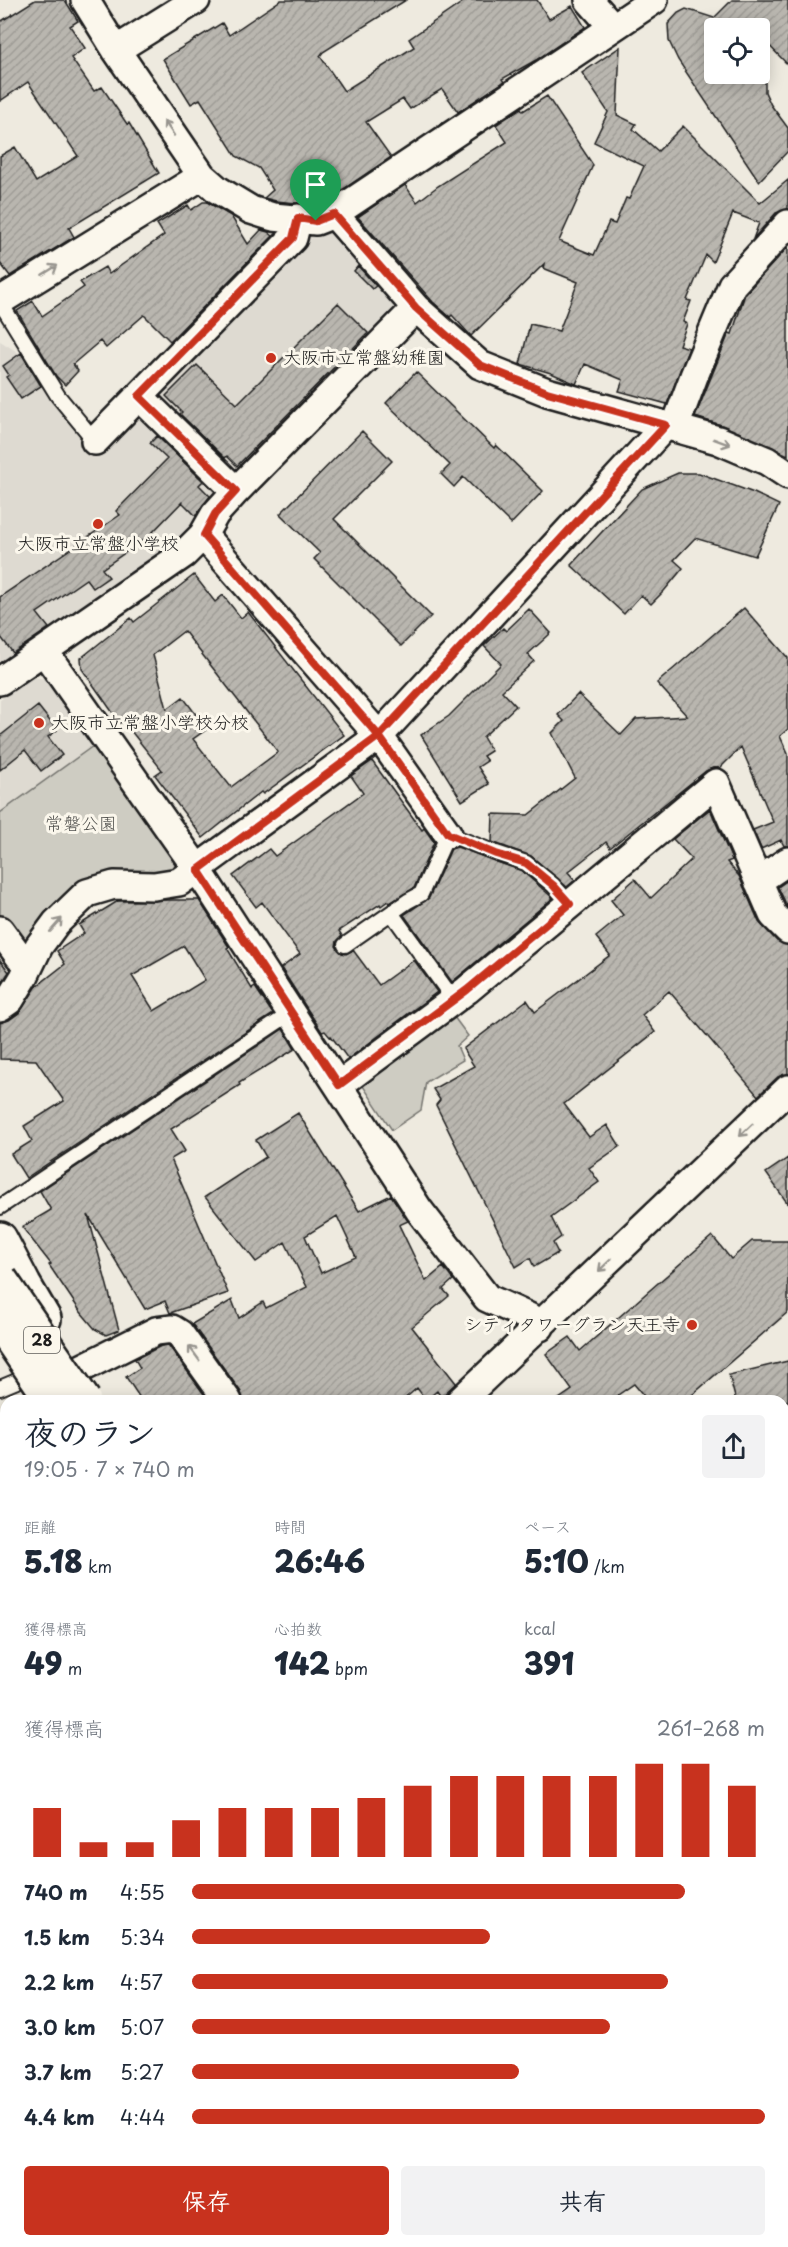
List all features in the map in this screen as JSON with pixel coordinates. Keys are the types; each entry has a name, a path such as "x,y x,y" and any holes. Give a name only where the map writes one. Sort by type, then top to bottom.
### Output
{"main road":[{"path":"0,1239 80,1386"},
{"name":"28","path":"0,1278 80,1386"},
{"name":"28","path":"0,1323 49,1395"},
{"path":"0,1347 21,1389"}],"street":[{"path":"85,0 116,50 202,176 218,190 251,210 273,217 316,221 334,214 654,0"},
{"path":"116,50 196,0"},
{"path":"589,0 612,27"},
{"path":"1,297 202,176"},
{"path":"334,214 416,308 480,365 547,392 718,440 767,461 788,475"},
{"path":"95,441 293,238 298,218"},
{"path":"0,1007 10,1000 39,946 56,923 87,893 114,885 154,885 179,882 379,736 670,426 694,376 732,285 788,224"},
{"path":"0,681 184,554 204,535 215,514 236,491 416,308"},
{"path":"139,396 236,491"},
{"path":"204,535 379,736 448,834"},
{"path":"44,651 198,870 419,1210 487,1298 529,1317 540,1327"},
{"path":"339,1085 454,1000 716,783 773,915 788,930"},
{"path":"758,881 788,861"},
{"path":"0,930 19,956 30,963"},
{"path":"466,1395 788,1089"},
{"path":"21,1389 80,1386 156,1331 172,1329 180,1334 224,1395"}],"lane":[{"path":"1,297 5,310 58,396 95,441"},
{"path":"345,945 421,894 448,834 496,854 526,863 553,885 570,904"},
{"path":"392,914 454,1000"},
{"path":"0,1206 291,1013"}],"shaded area":[{"name":"大阪市立常盤幼稚園","path":"316,232 335,232 395,294 390,322 238,474 151,395"},
{"name":"大阪市立常盤小学校","path":"0,341 19,353 92,450 133,411 148,417 224,489 222,499 172,549 0,665"},
{"name":"大阪市立常盤小学校分校","path":"33,677 46,679 93,746 0,813 0,700"}],"green space":[{"name":"常磐公園","path":"93,746 176,862 169,876 143,873 97,876 78,888 33,938 18,940 0,916 0,813"},
{"path":"451,1013 468,1036 457,1046 463,1060 426,1082 421,1110 392,1130 359,1080"}],"building":[{"path":"35,0 65,0 78,21 70,26 85,48 71,58 94,91 102,87 127,124 129,123 159,173 69,228 74,237 10,276 0,263 0,156 15,147 36,182 78,156 28,82 0,101 0,22"},
{"path":"281,0 406,0 320,56 344,91 414,47 409,39 466,0 537,0 549,19 572,6 585,27 536,60 502,79 504,82 458,112 442,89 410,109 403,99 366,122 391,157 327,200 319,203 316,197 306,204 264,198 273,190 259,168 236,156 200,99 191,104 163,59 222,23 229,35"},
{"path":"732,0 788,0 788,65 770,46 770,18 714,18"},
{"path":"686,9 714,18 704,18 704,84 765,84 765,92 771,105 788,128 788,151 759,181 678,60 669,41 668,24 678,13"},
{"path":"620,47 617,115 636,124 633,129 658,151 683,126 760,203 788,180 788,209 776,213 753,239 759,223 733,213 713,262 706,255 687,300 691,301 683,322 687,324 679,345 689,348 667,404 619,391 623,380 585,364 576,384 551,373 520,364 530,324 559,331 578,282 543,268 544,264 471,336 452,315 450,317 433,302 358,217 405,185 417,202 507,142 496,125 521,108 523,111 547,96 593,165 559,241 594,255 609,222 615,224 644,166 594,142 608,112 582,73"},
{"path":"203,202 231,216 248,244 261,230 273,236 170,341 144,315 106,348 100,341 73,364 78,371 65,385 56,376 17,311 33,301 42,316 84,287 80,282 105,267 109,274 164,235 157,224 188,205 191,210"},
{"path":"788,247 788,455 724,426 695,417 729,333 732,334 745,294"},
{"path":"358,266 376,286 372,289 354,271"},
{"path":"338,303 368,333 237,466 227,456 225,458 180,414 182,412 166,396 197,365 237,404"},
{"path":"21,353 41,386 21,399 6,377 9,375 3,366"},
{"path":"416,372 494,448 496,445 543,491 511,524 463,477 454,487 441,474 450,465 386,403"},
{"path":"362,431 392,461 334,519 431,616 401,646 314,559 320,553 280,514"},
{"path":"157,436 203,481 199,485 210,496 196,516 182,502 149,536 102,569 109,577 93,588 86,579 37,613 49,628 13,653 0,636 0,597 120,515 116,511 167,459 150,443"},
{"path":"678,473 699,473 754,493 779,505 755,556 695,538 674,560 683,568 664,591 651,604 641,595 624,614 571,565 642,489"},
{"path":"194,575 215,602 223,595 241,618 248,612 344,735 263,794 261,792 203,838 155,775 162,770 123,721 120,723 82,669 81,658 131,618 134,622","holes":["184,631 278,752 231,787 193,739 207,729 183,697 167,709 153,655"]},
{"path":"744,608 788,658 788,729 780,736 788,754 788,845 784,846 781,840 761,849 753,830 773,822 741,747 720,768 706,771 610,848 606,842 568,872 575,880 567,887 531,856 492,842 493,814 528,815 575,778 552,733 564,721 558,715 578,694 621,735 636,719 687,716 657,683"},
{"path":"529,609 551,633 528,654 534,661 502,691 516,706 483,737 491,751 483,756 487,761 478,767 489,784 462,801 421,735 449,716 501,664 484,646 503,628 506,631"},
{"path":"38,706 57,730 48,737 62,755 41,771 25,750 0,770 0,736"},
{"path":"372,761 422,830 424,828 434,842 414,888 390,903 388,901 381,906 380,904 339,931 342,936 336,946 346,954 353,950 379,985 414,960 437,992 348,1059 331,1036 325,1031 322,1032 281,968 300,954 262,902 256,907 233,876 269,849 275,856 363,793 351,776"},
{"path":"710,809 732,860 727,862 739,876 759,922 777,941 788,945 788,1074 778,1077 758,1096 669,991 642,1015 655,1032 564,1104 589,1137 607,1125 620,1146 589,1168 599,1182 551,1217 561,1237 553,1243 558,1253 534,1267 530,1258 516,1267 436,1105 440,1100 433,1089 474,1066 463,1049 527,1000 535,1012 610,955 596,937 623,915 611,900 635,879 651,898 692,859 673,839"},
{"path":"457,847 522,871 553,898 452,982 404,915 429,898 451,849"},
{"path":"788,880 788,908 778,887"},
{"path":"199,900 252,989 255,987 273,1014 26,1178 11,1154 32,1141 24,1126 64,1101 36,1060 0,1059 0,1023 19,1013 37,986 65,964 57,951 84,933 79,925 118,901","holes":["184,946 205,980 154,1011 132,976"]},
{"path":"0,960 9,972 0,986"},
{"path":"283,1029 295,1049 171,1129 185,1151 171,1159 228,1293 170,1313 165,1301 145,1309 88,1215 119,1330 106,1335 95,1329 80,1311 49,1265 51,1264 22,1227 51,1210 40,1191"},
{"path":"298,1113 359,1211 391,1195 408,1221 399,1225 426,1281 443,1267 453,1280 443,1289 449,1296 412,1327 456,1383 443,1395 440,1395 437,1391 432,1395 422,1395 417,1388 409,1395 242,1395 192,1324 232,1300 239,1318 263,1302 266,1308 307,1287 285,1242 256,1262 205,1197 266,1157 256,1140","holes":["337,1216 356,1257 321,1273 305,1236"]},
{"path":"788,1158 788,1204 766,1173"},
{"name":"シティタワーグラン天王寺","path":"712,1236 731,1259 752,1241 788,1241 788,1312 692,1395 643,1395 634,1384 618,1395 565,1395 572,1390 546,1354 570,1337 580,1351"},
{"path":"168,1345 205,1395 138,1395 126,1377 140,1368 135,1359 161,1346"},
{"path":"788,1361 788,1395 734,1395 729,1375"}],"place":[{"name":"大阪市立常盤幼稚園","path":"271,358"},
{"name":"大阪市立常盤小学校","path":"98,524"},
{"name":"大阪市立常盤小学校分校","path":"39,723"},
{"name":"シティタワーグラン天王寺","path":"692,1325"}],"route":[{"path":"316,221 298,218 293,238 139,396 236,491 215,514 204,535 379,736 448,834 496,854 526,863 553,885 570,904 467,990 339,1085 198,870 379,736 666,425 547,392 480,365 416,308 334,214 316,221"}]}
